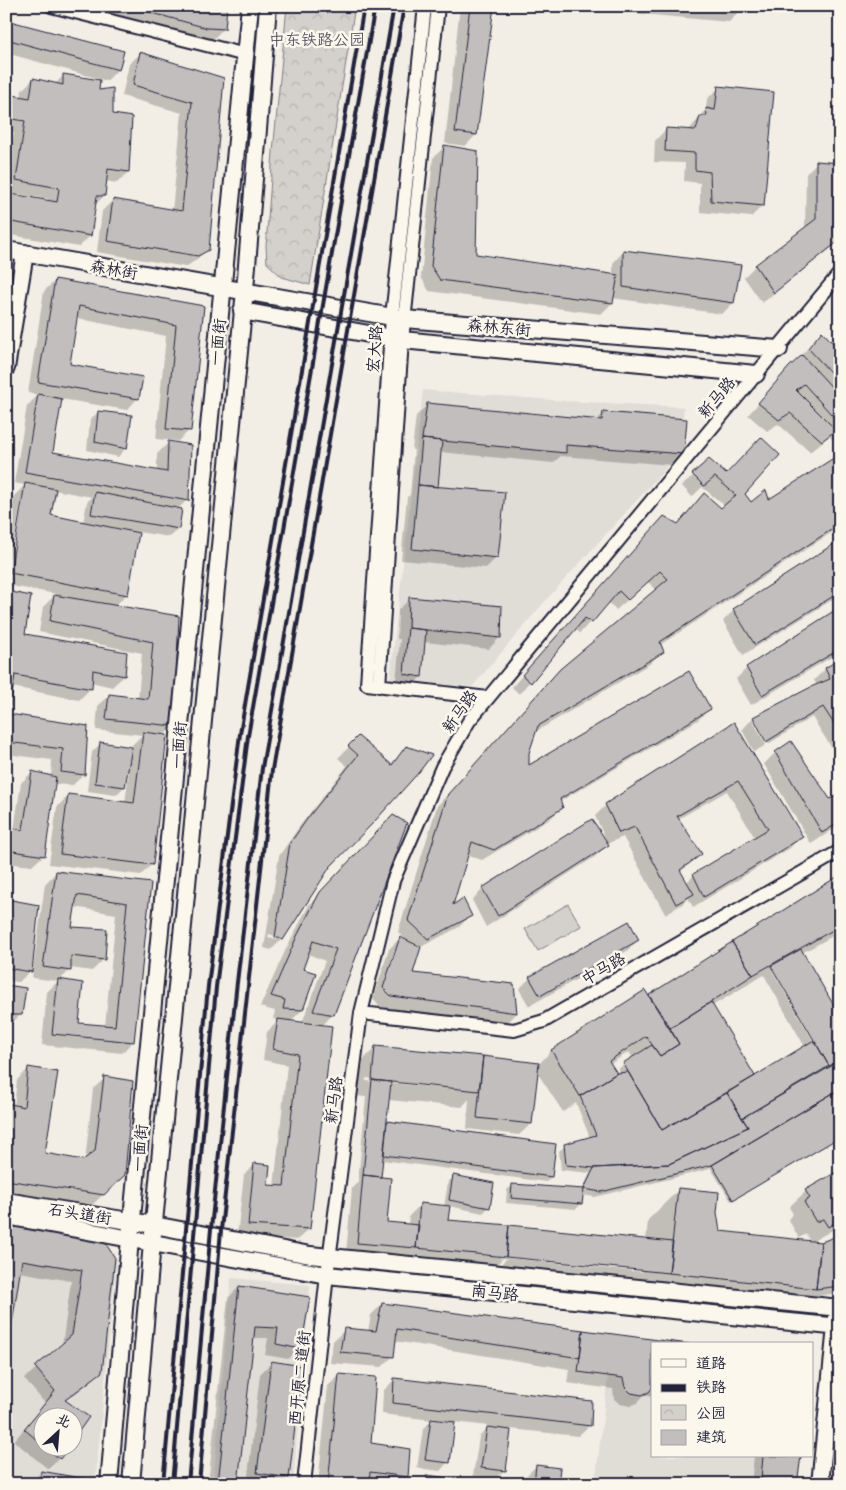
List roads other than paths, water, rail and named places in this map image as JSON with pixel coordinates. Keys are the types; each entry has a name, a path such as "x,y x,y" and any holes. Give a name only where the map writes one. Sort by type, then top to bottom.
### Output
{"main road":[{"name":"一面街","path":"108,1484 130,1239 250,6"},
{"name":"一面街","path":"131,1484 152,1243 245,290 268,6"},
{"name":"森林街","path":"6,250 222,288"},
{"path":"6,368 25,253"},
{"name":"森林东街","path":"222,288 245,290 398,318 779,349"},
{"name":"森林东街","path":"242,311 396,339 756,374"},
{"name":"石头道街","path":"6,1201 154,1225"},
{"name":"石头道街","path":"6,1216 152,1243"},
{"name":"南马路","path":"154,1225 310,1255 839,1308"},
{"name":"南马路","path":"152,1243 327,1275 838,1326"},
{"path":"820,1484 839,1308"}],"street":[{"path":"51,6 246,55"},
{"name":"宏大路","path":"426,6 367,684 488,698"},
{"name":"宏大路","path":"398,318 438,6"},
{"name":"新马路","path":"327,1275 361,1012 393,882 442,767 468,721 756,374 779,349 840,273"},
{"name":"中马路","path":"361,1012 514,1030 544,1021 840,850"},
{"name":"西开原二道街","path":"304,1484 327,1275"}],"railway":[{"path":"163,1484 208,986 240,734 364,6"},
{"path":"172,1484 216,987 248,736 375,6"},
{"path":"188,1484 211,1229 262,768 394,6"},
{"path":"199,1484 221,1230 272,770 404,6"}],"park label":[{"name":"中东铁路公园","path":"317,39"}]}
